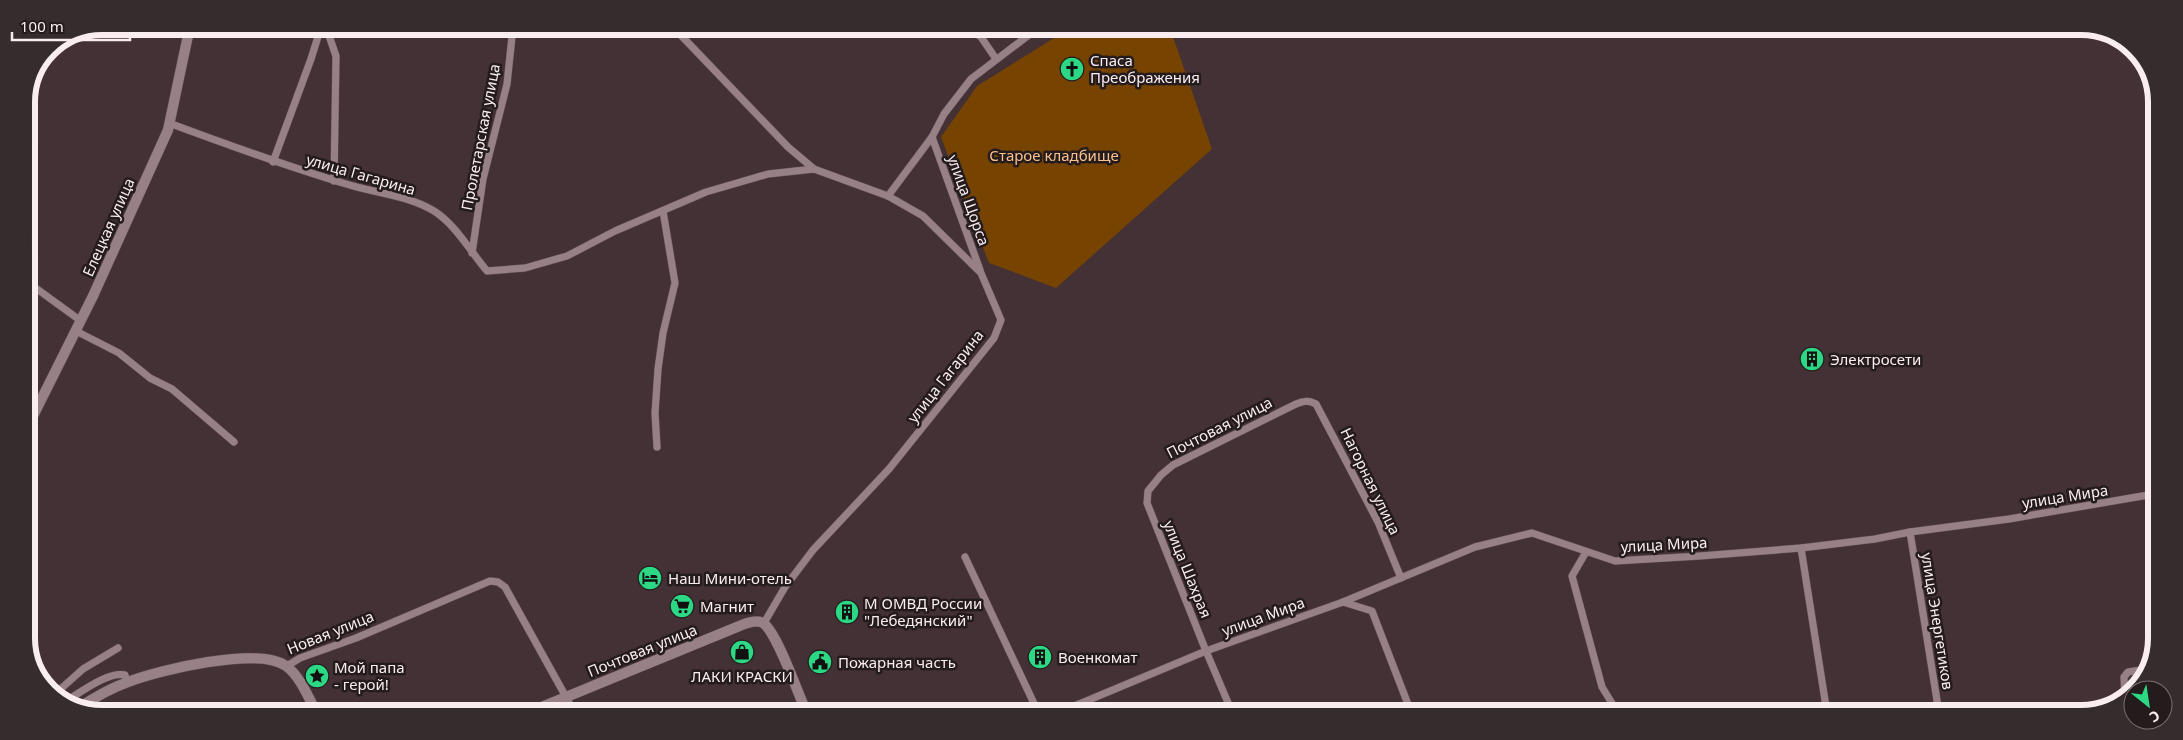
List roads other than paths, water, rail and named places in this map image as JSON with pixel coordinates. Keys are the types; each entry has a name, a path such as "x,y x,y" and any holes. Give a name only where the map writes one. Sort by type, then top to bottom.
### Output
{"main road":[{"name":"Елецкая улица","path":"35,412 76,331 160,148 169,123 188,35"},
{"name":"Почтовая улица","path":"547,705 737,627 758,622 764,623"},
{"path":"764,623 773,634 803,705"},
{"name":"Новая улица","path":"87,703 127,682 230,658 262,659 279,662 287,666"},
{"path":"287,666 305,690 312,705"}],"street":[{"path":"273,162 311,59 318,35"},
{"path":"329,35 336,56 334,181"},
{"name":"Пролетарская улица","path":"472,253 484,179 507,84 512,35"},
{"path":"681,35 788,147 814,169"},
{"path":"979,35 996,59"},
{"name":"улица Щорса","path":"888,196 932,137 944,114 971,79 1029,35"},
{"name":"улица Гагарина","path":"169,123 273,162 334,181 391,193 434,211 452,228 487,271 525,268 567,256 614,231 706,192 768,174 814,169 888,196 923,216 980,272 1001,320 994,338 889,469 813,550 785,586 764,623"},
{"name":"улица Щорса","path":"932,137 980,272"},
{"path":"657,448 655,413 658,368 663,333 675,283 663,211"},
{"path":"35,287 81,320"},
{"path":"76,331 119,353 150,378 172,389 234,442"},
{"name":"Почтовая улица","path":"1148,491 1161,475 1174,465 1304,400 1311,401"},
{"name":"Нагорная улица","path":"1311,401 1316,404 1378,522 1401,578"},
{"name":"улица Шахрая","path":"1148,491 1147,503 1229,705"},
{"name":"улица Мира","path":"1077,705 1206,651 1343,602 1475,547 1532,533 1615,561 1801,548 1875,540 1910,532 2009,519 2148,495"},
{"name":"улица Энергетиков","path":"1910,532 1939,705"},
{"path":"1801,548 1826,705"},
{"path":"1586,552 1572,576 1602,686 1613,705"},
{"path":"965,557 1035,705"},
{"name":"Новая улица","path":"287,666 300,658 356,638 490,581 498,582 505,586 566,697"},
{"path":"1343,602 1372,611 1408,705"},
{"path":"60,690 83,669 118,648"},
{"path":"2124,680 2128,672 2140,670"},
{"path":"71,698 95,683 119,674 125,675 127,682"},
{"path":"566,697 569,705"}],"place":[{"name":"Спаса Преображения","path":"1072,69"},
{"name":"Электросети","path":"1812,359"},
{"name":"Наш Мини-отель","path":"650,578"},
{"name":"Магнит","path":"682,606"},
{"name":"М ОМВД России \"Лебедянский\"","path":"847,612"},
{"name":"ЛАКИ КРАСКИ","path":"742,652"},
{"name":"Военкомат","path":"1040,657"},
{"name":"Пожарная часть","path":"820,662"},
{"name":"Мой папа - герой!","path":"317,676"}],"park label":[{"name":"Старое кладбище","path":"1054,155"}]}
